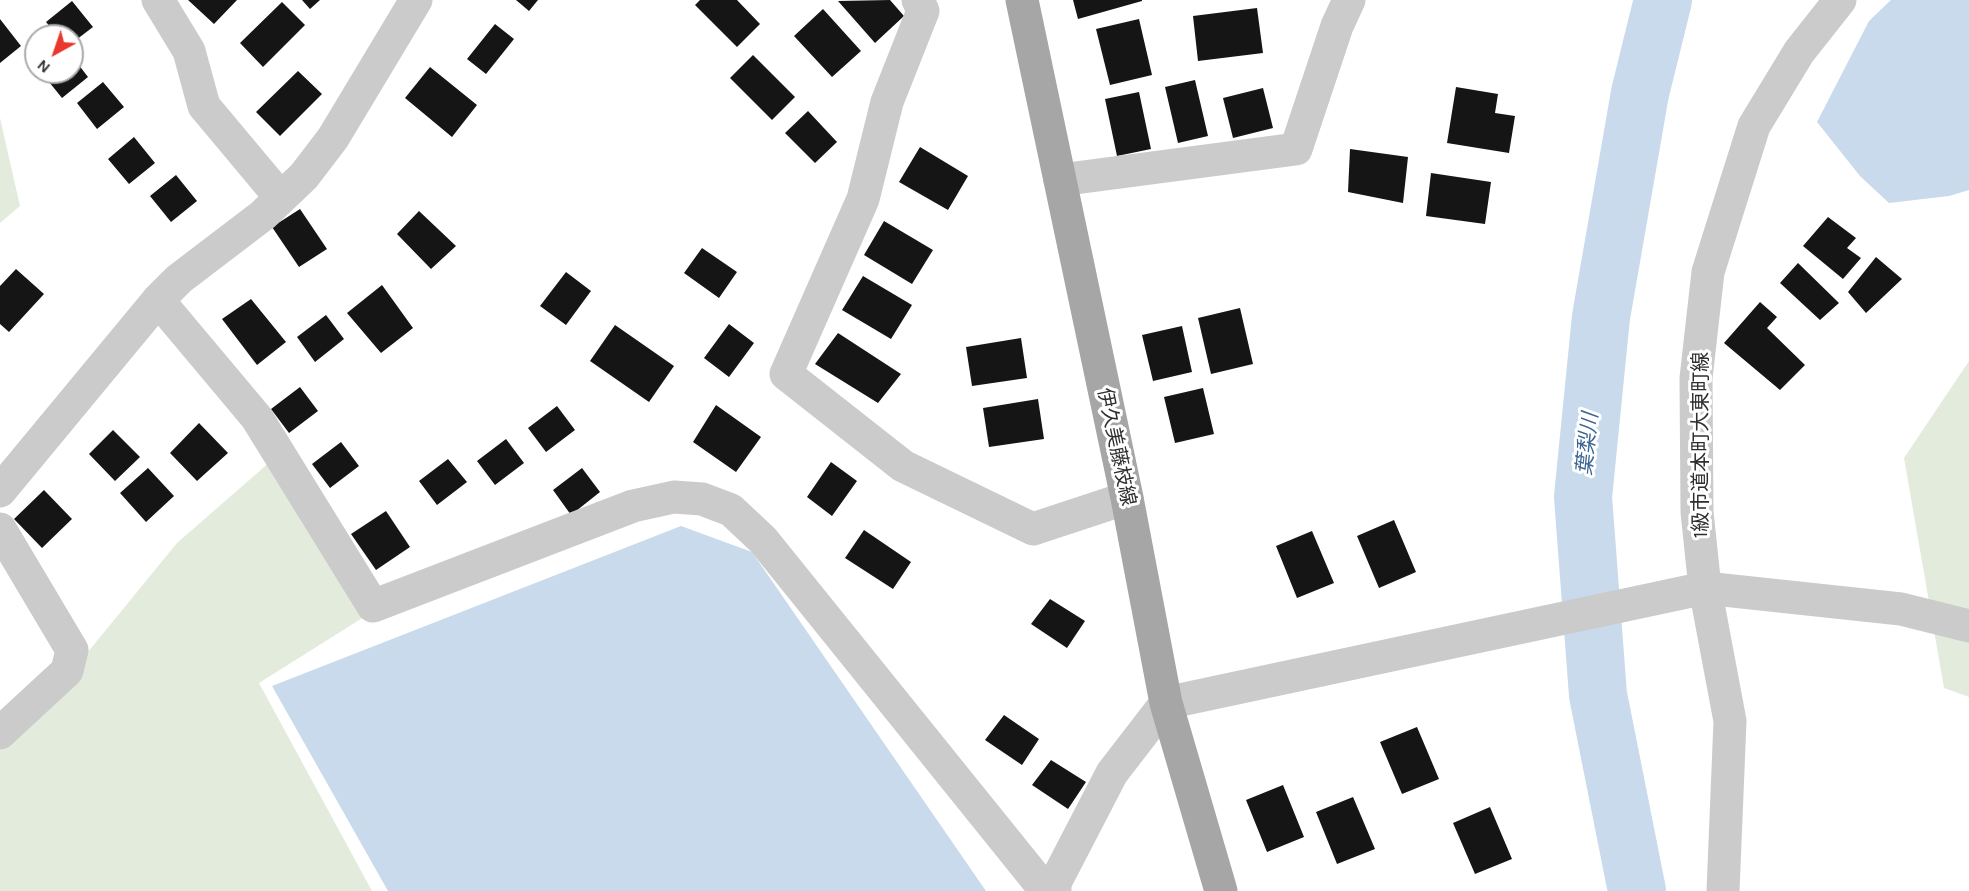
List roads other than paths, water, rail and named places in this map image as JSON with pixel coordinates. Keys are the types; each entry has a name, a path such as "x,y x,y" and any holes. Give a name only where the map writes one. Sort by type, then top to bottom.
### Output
{"main road":[{"name":"伊久美藤枝線","path":"1022,0 1127,498 1166,703 1221,891"}],"street":[{"path":"158,0 189,51 204,106 281,198"},
{"path":"0,491 158,300 179,279 263,215 304,176 333,138 416,0"},
{"path":"918,0 923,11 887,102 863,199 786,374 903,466 1033,529 1127,498"},
{"path":"1060,180 1296,149 1337,26 1350,0"},
{"name":"1級市道本町大東町線","path":"1723,891 1730,722 1705,588 1697,512 1696,378 1708,272 1754,126 1799,52 1840,0"},
{"path":"158,300 257,418 373,606 633,506 674,497 702,499 731,510 763,540 1046,891"},
{"path":"0,529 72,650 67,671 0,733"},
{"path":"1055,891 1054,883 1112,773 1166,703 1515,631 1705,588 1901,609 1969,626"}],"water":[{"path":"1891,0 1969,0 1969,190 1949,196 1889,203 1860,176 1817,122 1869,21"},
{"path":"681,526 752,552 986,891 388,891 272,686"}],"waterway":[{"name":"葉梨川","path":"1637,891 1598,695 1583,497 1601,317 1640,93 1663,0"}]}
